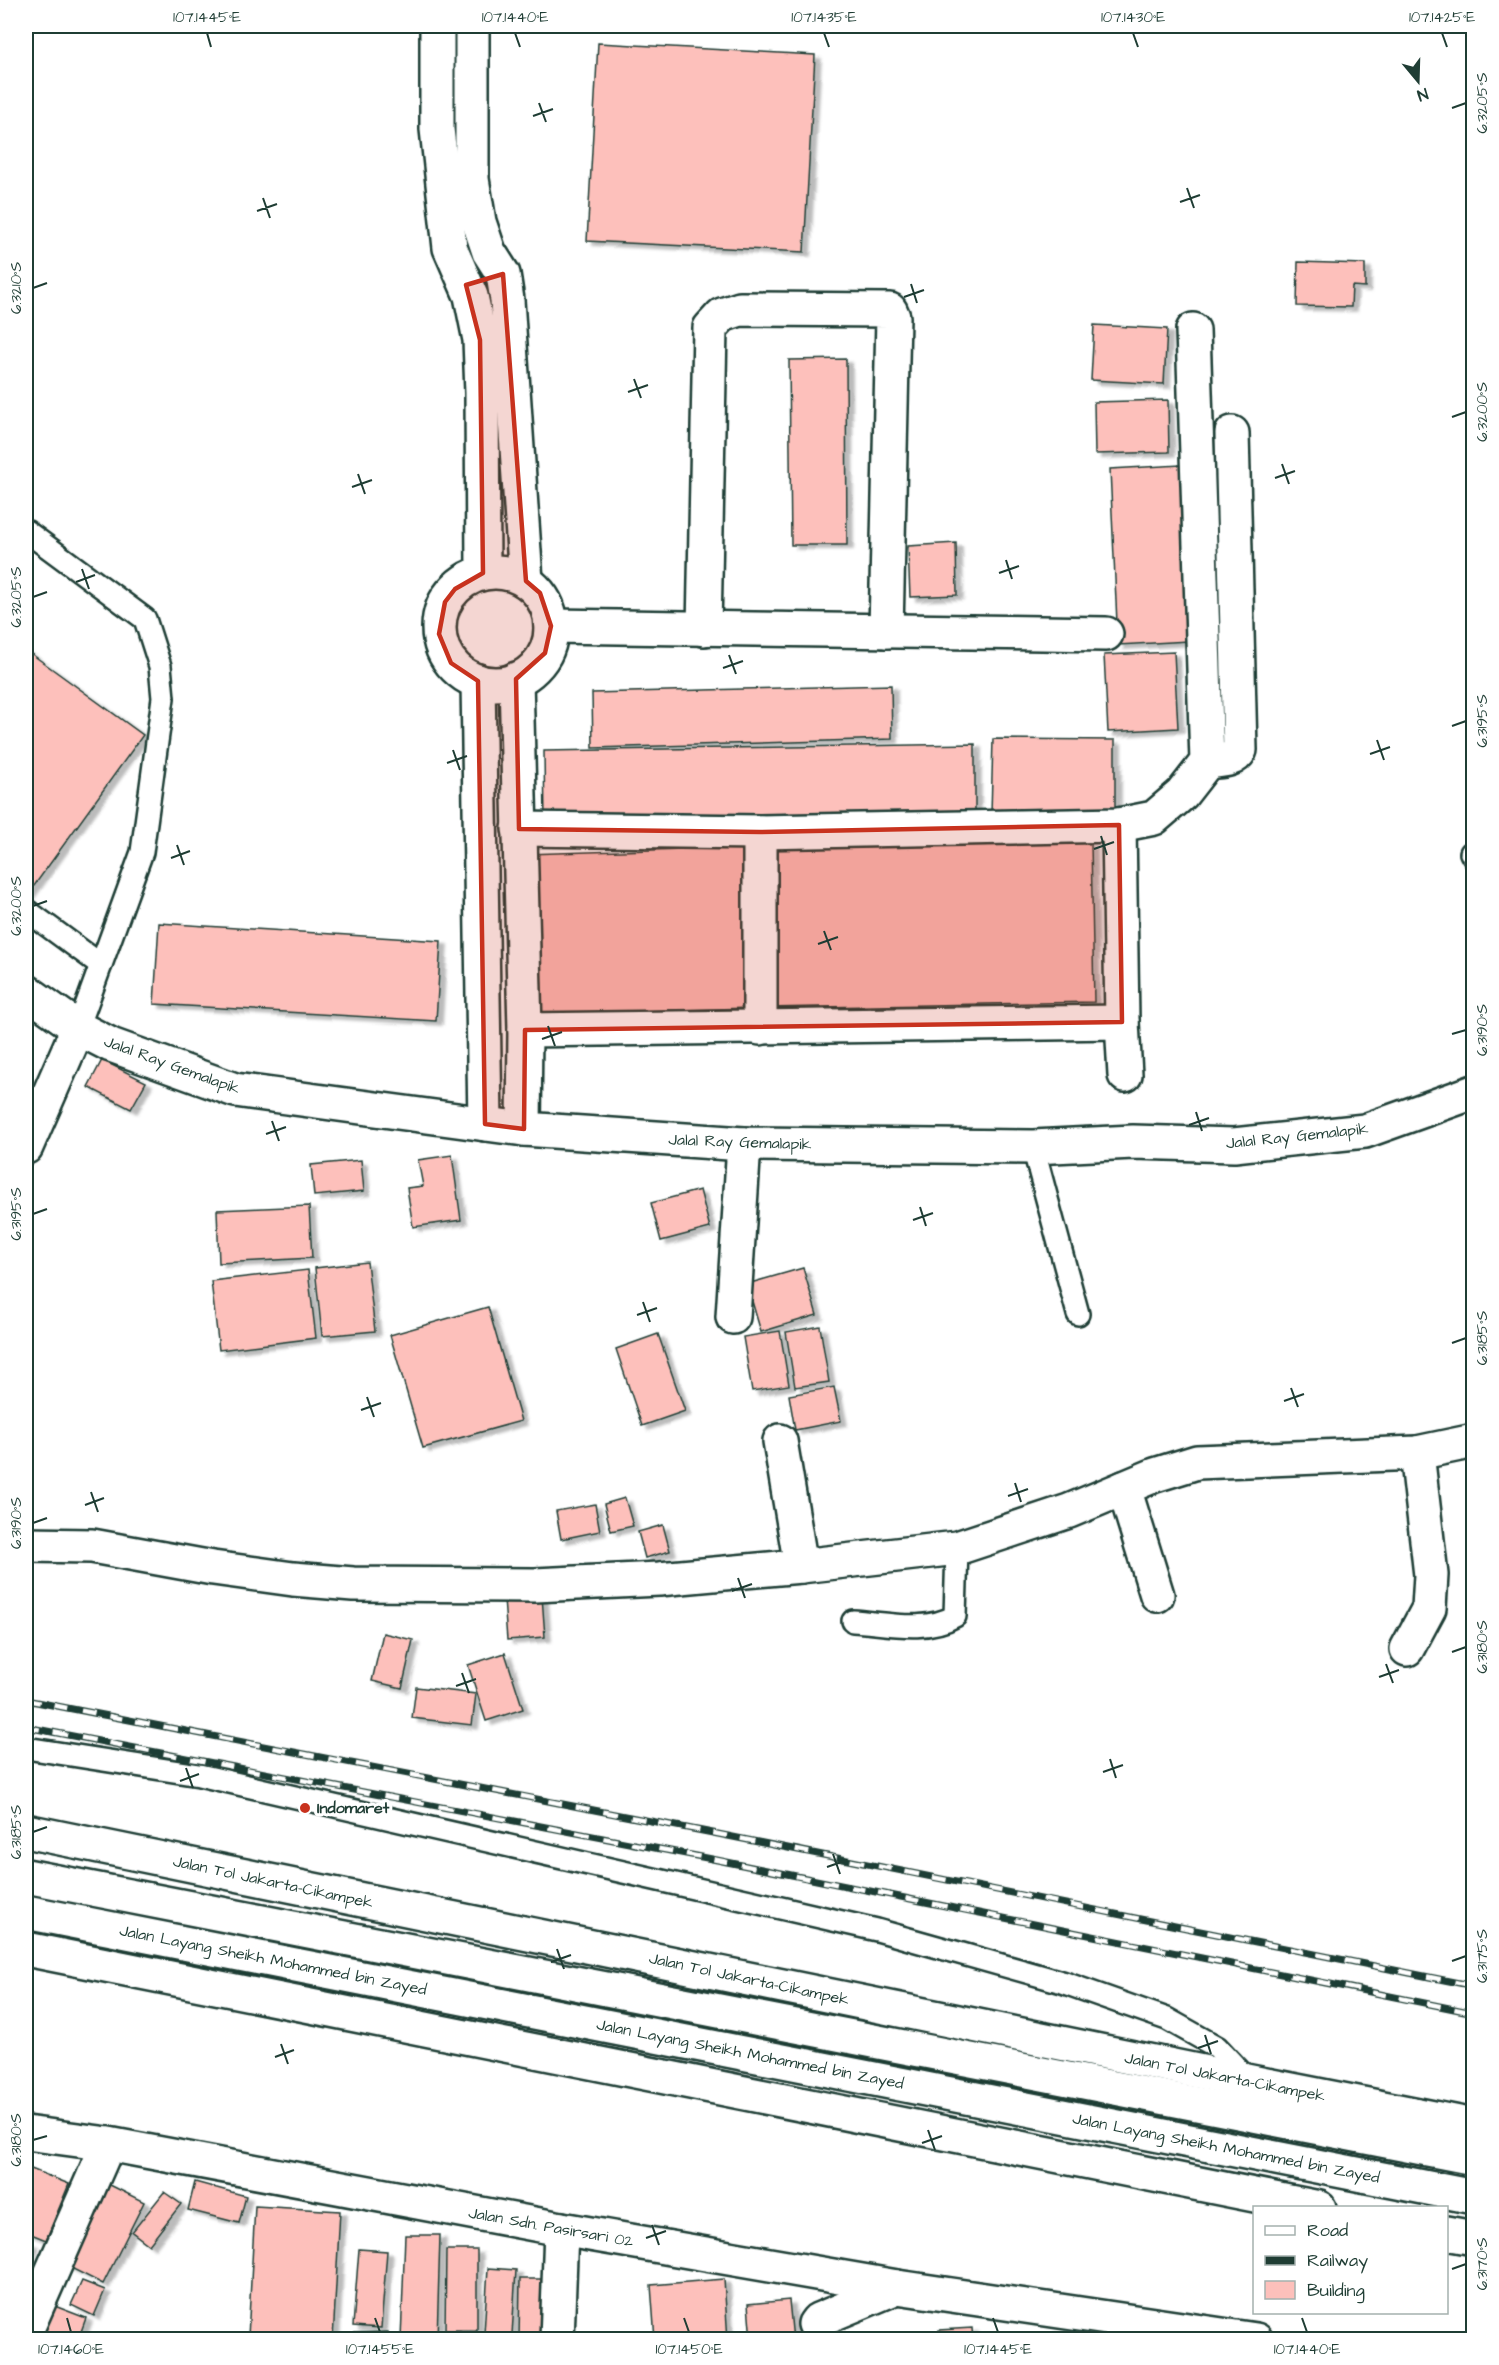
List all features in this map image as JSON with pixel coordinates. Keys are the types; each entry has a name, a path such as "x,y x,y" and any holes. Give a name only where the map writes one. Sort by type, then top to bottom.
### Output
{"main road":[{"path":"437,26 436,129 450,248 476,314 480,340 483,573"},
{"path":"472,26 472,179 479,222 489,252 503,274 507,300 526,581"},
{"path":"466,285 503,274"},
{"path":"704,629 710,328 722,315 740,309 890,310 893,317 886,631"},
{"path":"519,829 760,832 1119,825 1154,818 1182,794 1207,762 1193,330"},
{"path":"1207,762 1233,758 1238,756 1240,750 1232,433"},
{"path":"506,572 526,581 540,593 548,609 551,626 550,640 537,664 516,680 497,683 478,681 464,674 451,663 443,650 439,634 440,617 445,602 455,589 468,579 483,573 506,572"},
{"path":"551,626 1106,634"},
{"path":"516,680 525,1030 524,1129"},
{"path":"478,681 485,1124"},
{"path":"1119,825 1125,1075"},
{"path":"760,832 760,1028"},
{"name":"Jalal Ray Gemalapik","path":"26,991 78,1028 111,1045 235,1090 524,1129 744,1144 1033,1147 1133,1142 1234,1144 1365,1131 1473,1092"},
{"path":"525,1030 1122,1022"},
{"path":"26,1148 78,1028"},
{"path":"733,1317 744,1144"},
{"path":"780,1441 801,1566"},
{"path":"26,1545 92,1546 213,1568 293,1579 353,1584 546,1584 659,1579 957,1548 1069,1511 1155,1475 1197,1462 1310,1456 1417,1454 1473,1442"},
{"path":"1407,1649 1429,1608 1431,1575 1417,1454"},
{"path":"1124,1488 1157,1595"},
{"name":"Jalan Tol Jakarta–Cikampek","path":"26,1831 1473,2126"},
{"path":"26,1876 1473,2158"},
{"name":"Jalan Layang Sheikh Mohammed bin Zayed","path":"26,1912 1473,2197"},
{"path":"26,1949 1309,2206"},
{"name":"Jalan Sdn. Pasirsari 02","path":"26,2133 108,2144 561,2229 897,2288 1256,2340"},
{"path":"26,2331 108,2144"},
{"path":"557,2340 561,2229"},
{"path":"1448,2233 1473,2238"},
{"path":"806,2272 817,2332"},
{"path":"817,2332 818,2320 897,2288"}],"lane":[{"path":"26,531 145,620 160,666 163,698 142,852 78,1028"},
{"path":"26,910 100,965"},
{"path":"1033,1147 1078,1314"},
{"path":"853,1621 927,1626 942,1624 956,1616 957,1548"},
{"path":"26,1748 199,1774 877,1930 1062,1982 1167,2019 1217,2047 1251,2082"}],"highlighted area":[{"path":"503,274 526,581 540,593 551,626 545,653 516,679 519,829 760,832 1119,825 1122,1022 525,1030 524,1129 485,1124 478,681 451,663 439,634 445,602 455,589 483,573 480,340 466,285"}],"building":[{"path":"598,43 815,55 804,252 587,241"},
{"path":"1298,262 1365,264 1365,287 1352,286 1351,307 1297,306"},
{"path":"1094,325 1167,329 1164,384 1091,380"},
{"path":"846,359 847,545 791,545 789,360"},
{"path":"1168,400 1169,452 1095,454 1094,402"},
{"path":"1181,465 1189,641 1118,645 1110,469"},
{"path":"956,543 957,595 910,597 908,546"},
{"path":"26,650 143,735 26,897"},
{"path":"1174,652 1178,728 1108,732 1104,655"},
{"path":"891,685 892,739 593,748 592,693"},
{"path":"993,739 1115,740 1115,815 991,814"},
{"path":"975,744 975,816 545,823 544,751"},
{"path":"1091,842 1094,1002 763,1008 761,847"},
{"path":"747,847 751,1008 530,1014 526,854"},
{"path":"159,923 441,941 436,1021 154,1004"},
{"path":"102,1060 146,1082 131,1109 88,1087"},
{"path":"452,1155 461,1220 413,1227 407,1188 423,1186 418,1160"},
{"path":"361,1160 364,1191 314,1196 311,1165"},
{"path":"700,1190 710,1228 661,1241 651,1203"},
{"path":"309,1206 312,1258 219,1263 217,1210"},
{"path":"367,1262 375,1331 322,1336 315,1268"},
{"path":"803,1268 817,1315 761,1332 747,1284"},
{"path":"308,1270 316,1338 219,1350 211,1281"},
{"path":"488,1307 521,1421 423,1448 390,1335"},
{"path":"820,1326 829,1382 795,1387 786,1332"},
{"path":"780,1331 789,1385 752,1391 743,1337"},
{"path":"658,1334 685,1411 642,1426 616,1349"},
{"path":"834,1387 841,1421 795,1430 789,1395"},
{"path":"625,1498 633,1526 611,1531 604,1504"},
{"path":"595,1504 600,1531 561,1539 556,1511"},
{"path":"663,1525 670,1551 645,1558 638,1532"},
{"path":"542,1596 545,1637 507,1640 504,1599"},
{"path":"383,1633 413,1640 402,1688 372,1681"},
{"path":"505,1653 523,1709 486,1721 468,1665"},
{"path":"416,1687 476,1694 472,1725 412,1718"},
{"path":"26,2167 69,2184 46,2240 26,2232"},
{"path":"195,2182 246,2196 239,2223 188,2210"},
{"path":"108,2184 144,2202 103,2284 67,2266"},
{"path":"164,2192 181,2204 149,2245 132,2232"},
{"path":"255,2206 340,2211 333,2340 248,2337"},
{"path":"405,2235 440,2235 437,2340 401,2340"},
{"path":"26,2241 33,2244 26,2264"},
{"path":"359,2249 387,2251 381,2328 353,2326"},
{"path":"446,2250 477,2250 477,2330 445,2330"},
{"path":"488,2268 516,2270 512,2335 484,2334"},
{"path":"520,2279 541,2279 540,2339 519,2339"},
{"path":"724,2279 728,2340 655,2340 651,2285"},
{"path":"82,2281 105,2290 94,2316 71,2305"},
{"path":"789,2300 793,2340 751,2340 748,2304"},
{"path":"52,2305 86,2318 78,2340 39,2340"},
{"path":"972,2328 973,2340 940,2340 939,2330"},
{"path":"388,2332 388,2340 350,2340 350,2333"}],"railway":[{"path":"26,1700 718,1834 1474,1986"},
{"path":"26,1727 712,1859 1474,2013"}],"place":[{"name":"Indomaret","path":"305,1808"}]}
